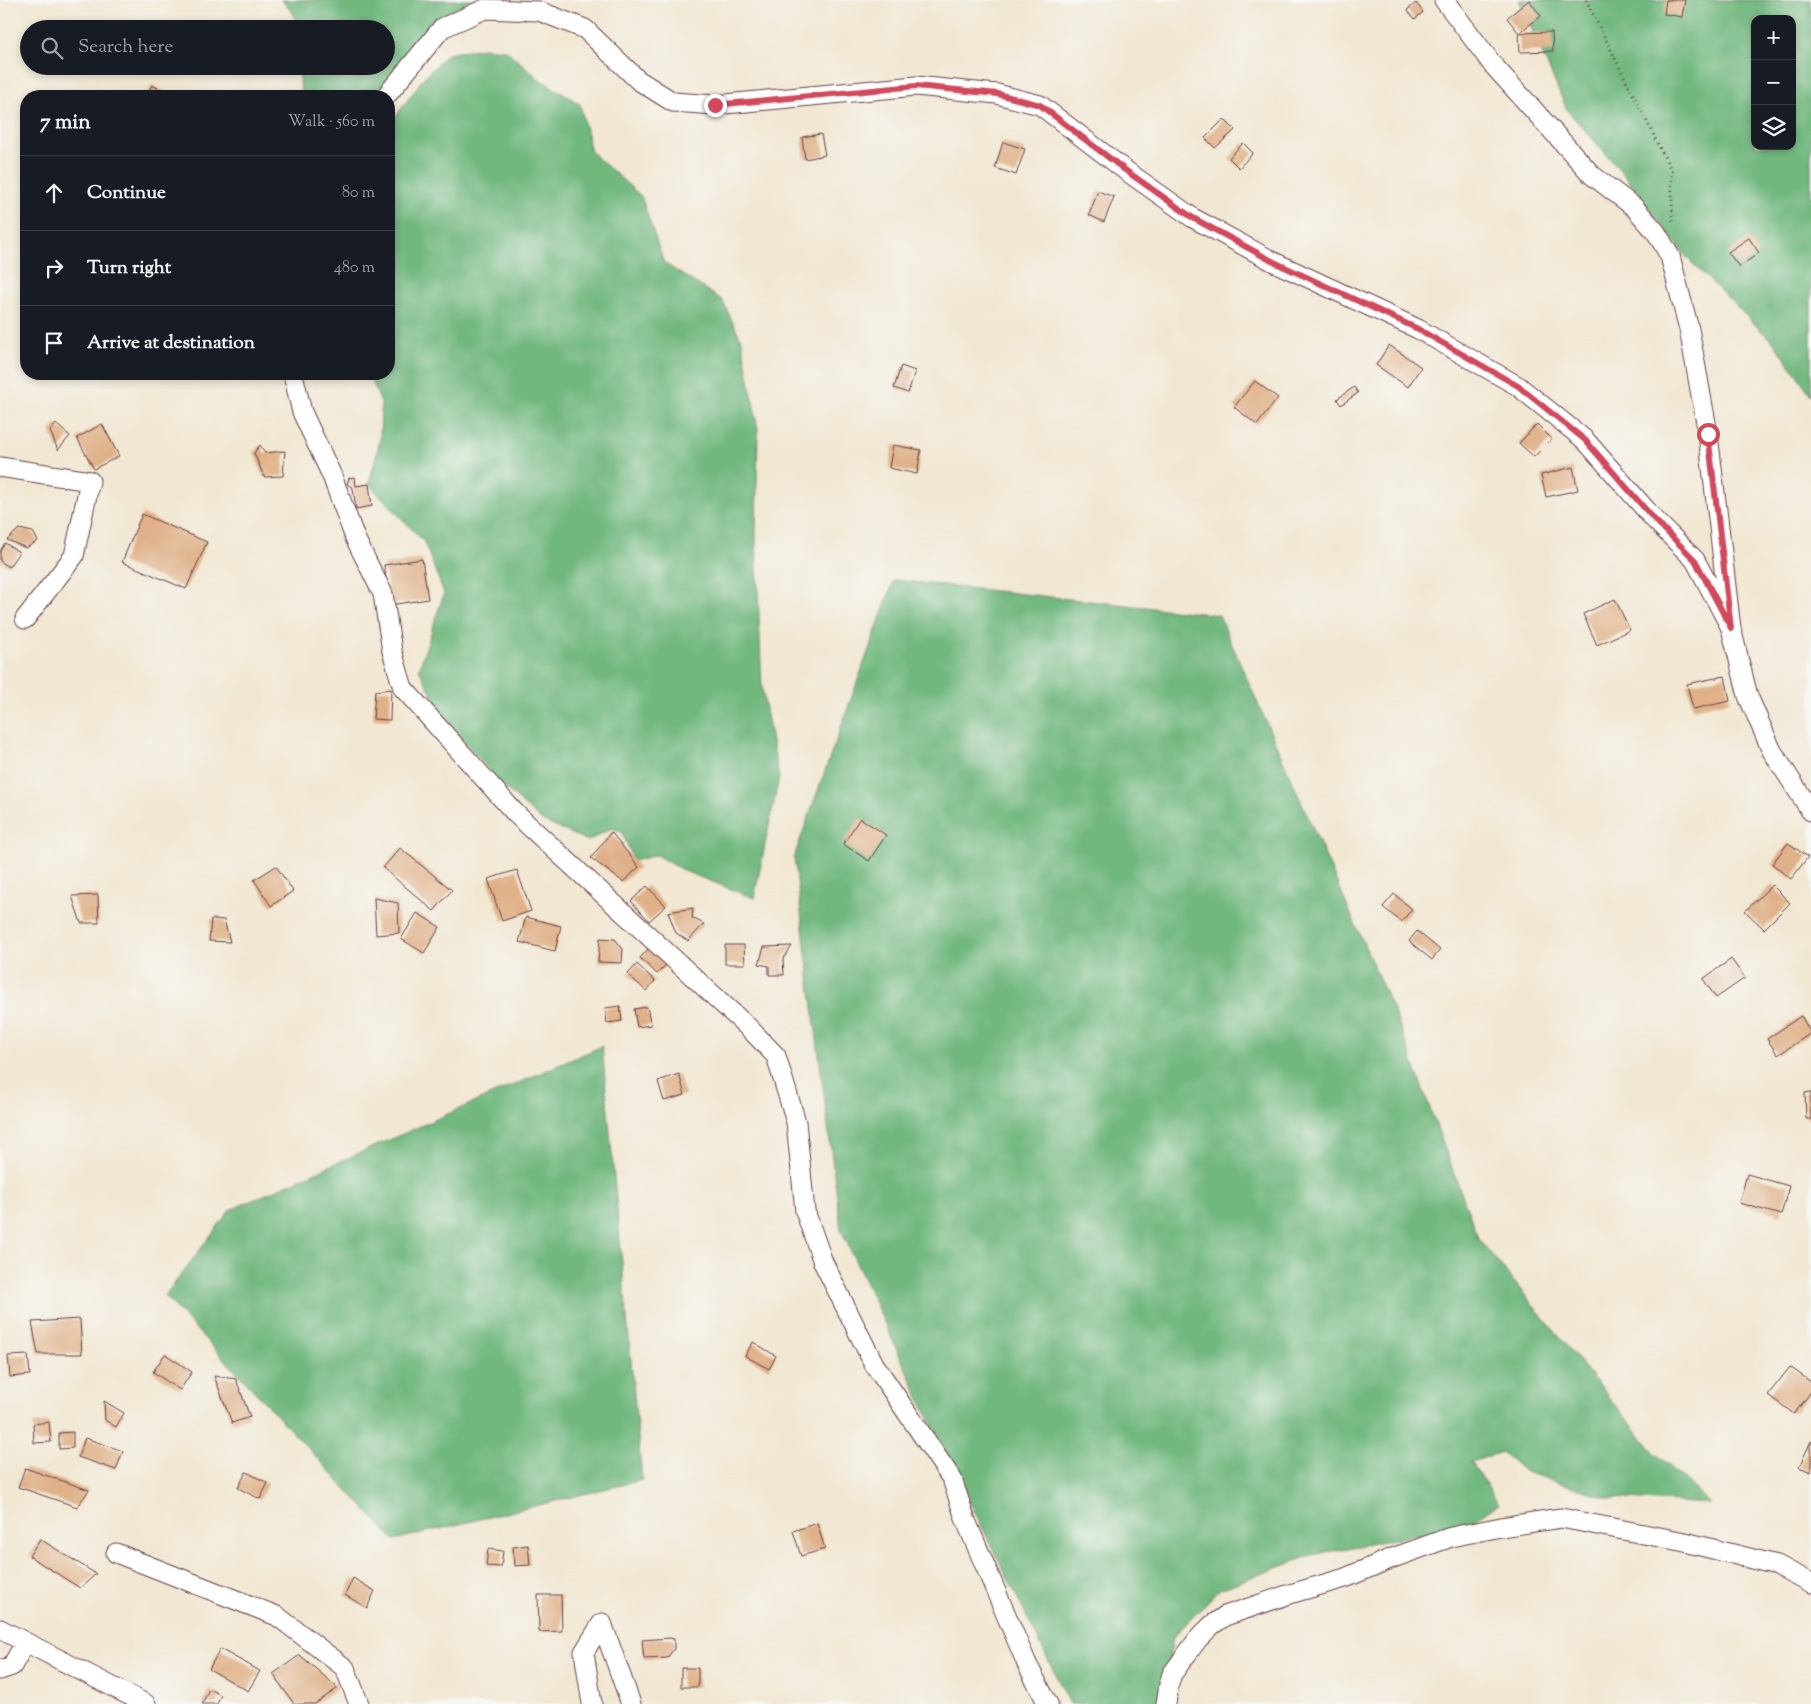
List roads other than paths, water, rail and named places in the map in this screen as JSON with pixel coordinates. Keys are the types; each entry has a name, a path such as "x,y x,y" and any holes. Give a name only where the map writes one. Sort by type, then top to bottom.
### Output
{"street":[{"path":"1444,0 1493,65 1592,175 1634,207 1656,232 1670,256 1689,329 1708,434 1731,628 1748,696 1772,750 1811,811"},
{"path":"391,90 442,28 485,8 539,12 585,29 638,80 673,102 715,105 916,86 998,94 1040,105 1125,170 1193,218 1274,262 1418,329 1518,386 1585,440 1654,519 1695,560 1731,628"},
{"path":"294,380 302,412 332,476 355,538 383,594 392,651 403,688 516,814 750,1029 776,1056 796,1122 805,1211 823,1262 874,1364 952,1479 966,1521 1027,1664 1048,1704"},
{"path":"0,467 90,481 74,556 25,619"},
{"path":"1166,1704 1172,1674 1198,1639 1212,1625 1225,1616 1345,1578 1451,1537 1501,1527 1561,1518 1685,1542 1777,1565 1811,1583"},
{"path":"116,1553 277,1616 345,1668 356,1701"},
{"path":"592,1704 584,1652 602,1623 631,1704"},
{"path":"0,1629 146,1704"},
{"path":"0,1670 12,1666 21,1650"}]}
